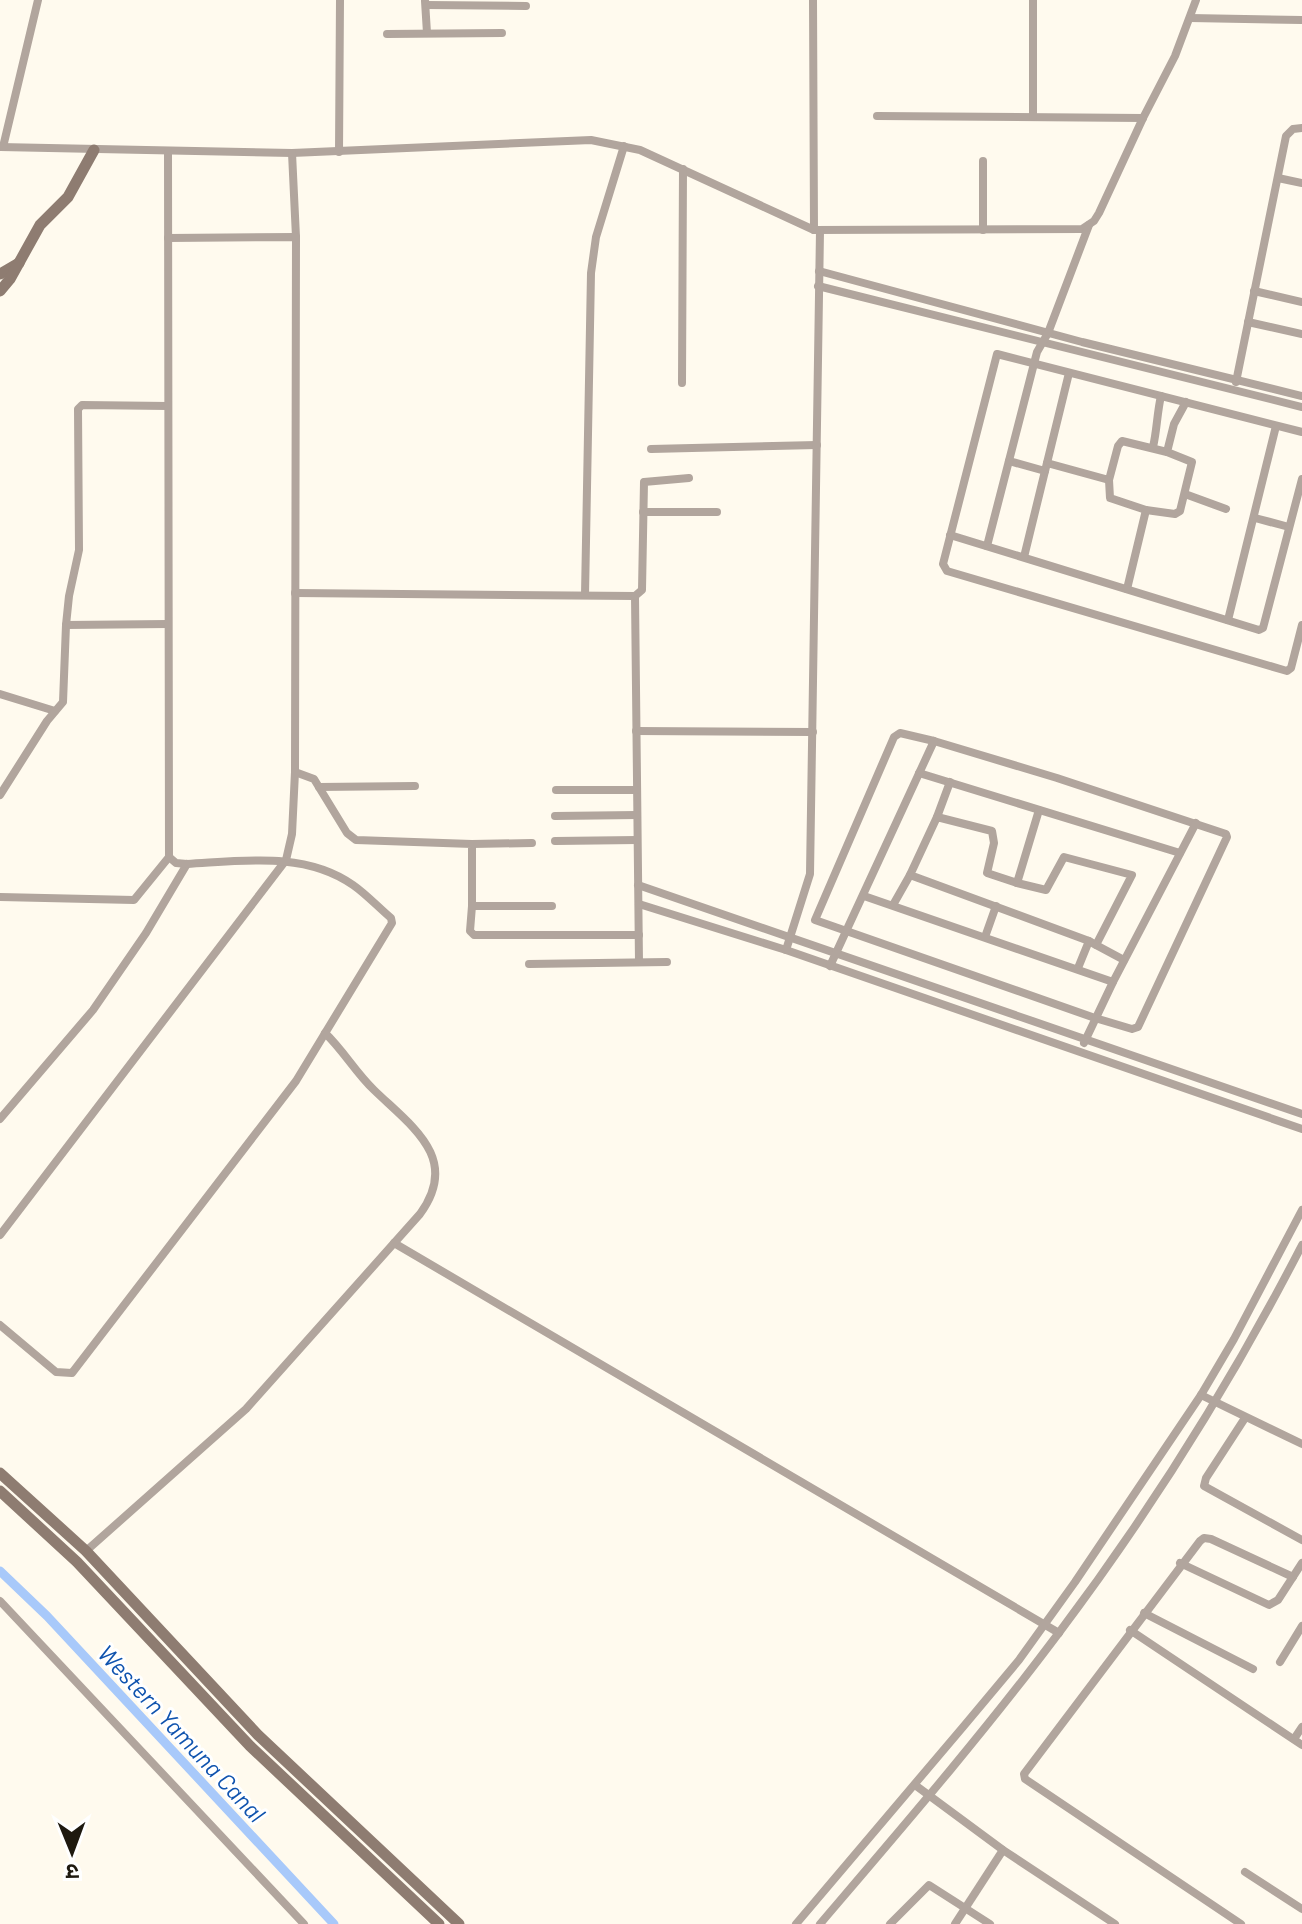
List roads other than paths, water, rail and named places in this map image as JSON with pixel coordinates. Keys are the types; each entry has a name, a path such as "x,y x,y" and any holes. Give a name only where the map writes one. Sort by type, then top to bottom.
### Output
{"street":[{"path":"38,0 2,147 292,153 591,140 624,146 683,169 817,230 1082,229 1089,225"},
{"path":"339,152 340,0"},
{"path":"786,950 810,874 819,271 813,0"},
{"path":"1033,0 1033,117"},
{"path":"987,546 1037,352 1046,337 1089,225 1099,213 1175,56 1196,0"},
{"path":"427,33 426,3 526,6"},
{"path":"1190,18 1302,20"},
{"path":"387,34 502,33"},
{"path":"877,116 1143,118"},
{"path":"1234,390 1286,136 1293,129 1302,128"},
{"path":"585,595 591,273 596,237 624,146"},
{"path":"0,291 40,225 68,197 94,150"},
{"path":"0,897 134,900 169,857 168,151"},
{"path":"0,1235 286,860 302,774 295,593 296,237 292,153"},
{"path":"983,161 983,230"},
{"path":"682,383 683,169"},
{"path":"1278,178 1302,183"},
{"path":"168,238 296,237"},
{"path":"0,274 19,262"},
{"path":"819,271 1302,407"},
{"path":"818,286 1302,396"},
{"path":"1254,291 1302,302"},
{"path":"1248,322 1302,334"},
{"path":"1302,432 997,354 943,564 947,571 1287,671 1291,668 1302,625"},
{"path":"1024,557 1069,373"},
{"path":"1153,447 1161,396"},
{"path":"1167,452 1174,424 1186,402"},
{"path":"0,795 64,699 66,625 79,550 78,409 82,405 168,406"},
{"path":"1228,620 1276,426"},
{"path":"1125,441 1167,452 1192,462 1178,513 1146,510 1110,498 1109,480 1119,443 1125,441"},
{"path":"651,449 817,445"},
{"path":"1009,461 1109,480"},
{"path":"295,593 635,596 642,590 645,480 689,478"},
{"path":"950,535 1259,630 1263,628 1302,479"},
{"path":"1185,494 1226,509"},
{"path":"1127,589 1146,510"},
{"path":"643,512 717,512"},
{"path":"1255,518 1289,527"},
{"path":"635,596 639,962"},
{"path":"66,625 168,624"},
{"path":"0,694 55,711"},
{"path":"636,731 813,732"},
{"path":"900,733 1196,823 1224,832 1227,837 1138,1027 1132,1029 816,921 815,917 894,737 900,733"},
{"path":"830,966 934,741"},
{"path":"0,771 13,775"},
{"path":"919,773 1180,853"},
{"path":"302,774 319,787 347,833 356,840 532,843"},
{"path":"893,905 937,817 950,782"},
{"path":"319,787 415,786"},
{"path":"556,790 637,790"},
{"path":"1017,883 1039,810"},
{"path":"555,816 637,815"},
{"path":"937,817 992,831 995,835 987,873 1017,883 1046,890 1064,857 1132,875 1078,968"},
{"path":"1079,1052 1196,823"},
{"path":"555,841 637,840"},
{"path":"472,844 470,931 474,935 639,935"},
{"path":"0,1325 56,1372 72,1373 274,1111 392,920 352,884 307,865 286,860 187,864 176,863 169,857"},
{"path":"0,1119 93,1010 146,933 187,864"},
{"path":"910,875 1093,943 1124,960"},
{"path":"638,885 1302,1114"},
{"path":"864,896 1113,982"},
{"path":"639,904 786,950 1302,1129"},
{"path":"472,906 552,906"},
{"path":"985,937 996,906"},
{"path":"529,964 667,962"},
{"path":"86,1551 246,1409 431,1198 434,1181 430,1149 325,1033"},
{"path":"796,1924 1019,1660 1075,1582 1201,1395 1302,1210"},
{"path":"394,1243 1059,1633"},
{"path":"820,1924 929,1796 1059,1633 1215,1403 1302,1245"},
{"path":"1201,1395 1302,1444"},
{"path":"1245,1418 1206,1478 1204,1486 1302,1540"},
{"path":"0,1473 86,1551 258,1735 459,1924"},
{"path":"0,1491 77,1562 250,1746 439,1924"},
{"path":"1241,1924 1024,1777 1197,1543 1207,1538 1293,1577"},
{"path":"1180,1563 1265,1604 1278,1600 1302,1563"},
{"path":"0,1601 304,1924"},
{"path":"1144,1613 1253,1669"},
{"path":"1280,1662 1302,1626"},
{"path":"1130,1630 1298,1742 1302,1727"},
{"path":"915,1785 1003,1850 1115,1924"},
{"path":"955,1924 1003,1850"},
{"path":"1245,1872 1302,1909"},
{"path":"890,1924 928,1885 990,1924"}],"waterway":[{"name":"Western Yamuna Canal","path":"0,1571 47,1616 334,1924"}]}
